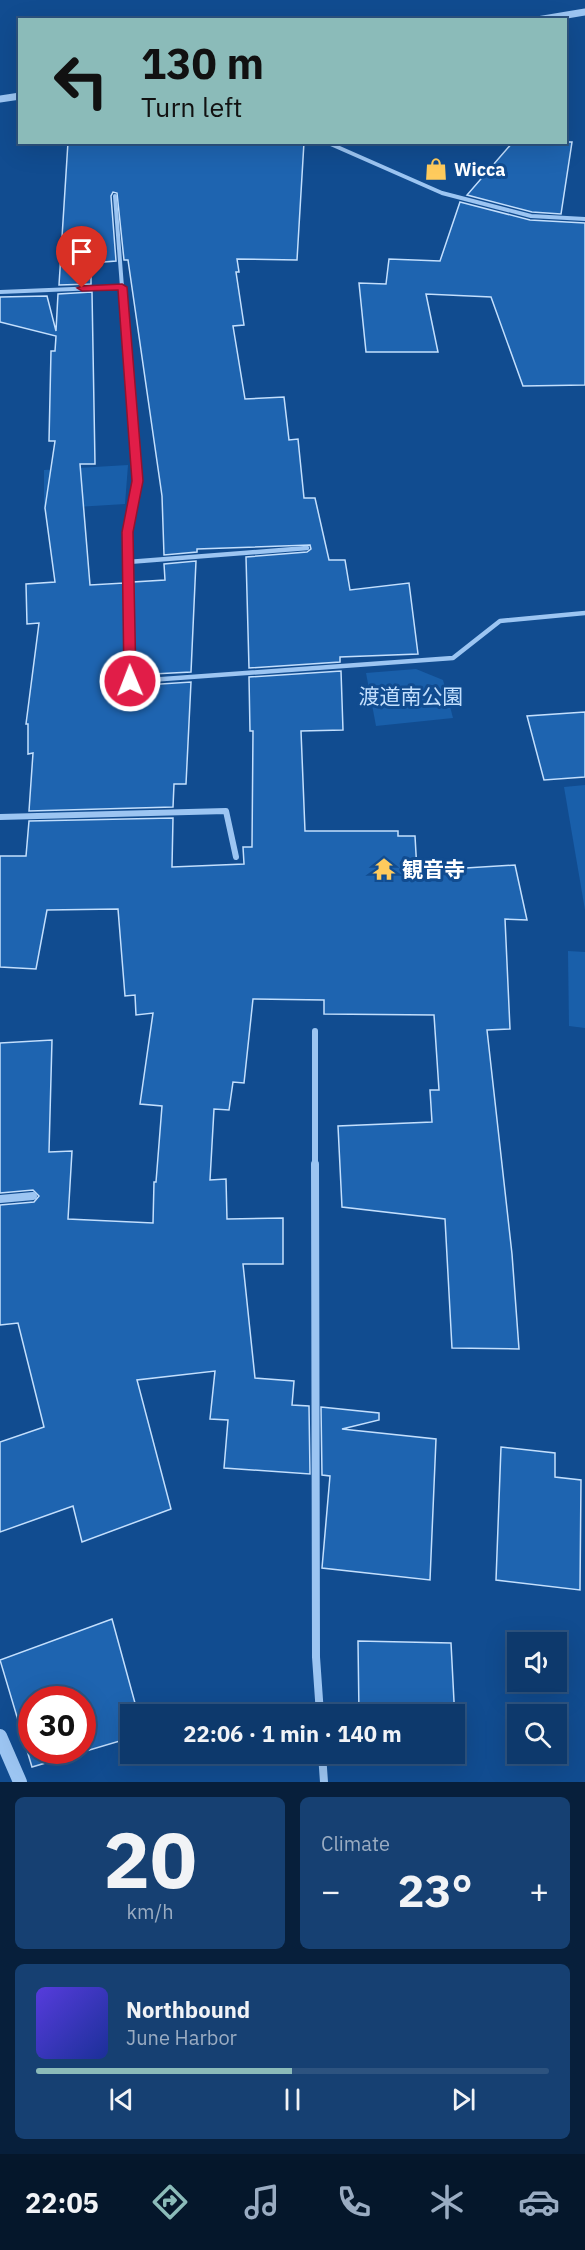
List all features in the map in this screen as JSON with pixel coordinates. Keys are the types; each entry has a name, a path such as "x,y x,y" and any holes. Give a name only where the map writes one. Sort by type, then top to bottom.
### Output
{"street":[{"path":"549,18 585,12"},
{"path":"0,99 18,96"},
{"path":"331,144 442,193 531,216 585,219"},
{"path":"115,196 137,481 128,532 130,681 453,658 500,621 585,613"},
{"path":"0,292 122,287"},
{"path":"128,562 307,548"},
{"path":"0,818 226,810 236,857"},
{"path":"315,1031 316,1657 319,1704"},
{"path":"0,1199 33,1196"},
{"path":"0,1736 20,1782"},
{"path":"323,1764 324,1782"}],"green space":[{"path":"128,465 125,504 44,509 44,470"},
{"name":"渡道南公園","path":"416,669 443,680 453,718 376,726 366,673"},
{"path":"585,785 585,910 564,787"},
{"path":"568,951 585,952 585,1028 569,1026"}],"building":[{"path":"567,142 572,142 561,214 532,212 467,195 511,144 567,144"},
{"path":"68,144 304,144 297,260 237,259 239,272 236,272 244,325 233,326 245,399 284,397 289,440 298,439 304,498 315,498 329,560 345,560 350,590 409,583 418,654 340,657 340,662 249,668 246,557 307,552 311,549 310,545 197,549 197,552 164,555 162,496 128,260 124,260 117,193 113,192 111,196 116,261 91,263 91,284 59,285"},
{"path":"460,202 530,220 585,223 585,385 523,386 491,297 426,294 438,352 366,352 359,283 386,284 389,259 440,261"},
{"path":"92,292 95,464 80,464 90,585 124,583 126,684 130,686 191,682 186,784 174,784 173,807 29,811 33,753 28,754 28,724 26,724 39,623 27,624 26,584 55,582 45,508 55,441 49,441 51,351 55,351 56,336 0,322 0,297 47,296 56,331 58,294"},
{"path":"196,561 191,672 134,675 133,582 165,580 164,564"},
{"path":"341,671 343,730 301,731 305,831 398,831 398,836 415,836 417,871 515,865 527,920 505,919 510,1029 487,1030 512,1254 519,1349 452,1348 445,1219 342,1207 338,1126 432,1122 430,1090 439,1090 434,1015 324,1014 324,1000 253,999 244,1083 233,1082 229,1110 214,1109 210,1180 226,1179 227,1219 283,1218 283,1264 243,1264 255,1378 294,1381 292,1405 309,1406 310,1474 224,1468 228,1420 210,1419 215,1371 137,1380 171,1509 82,1542 73,1506 0,1532 0,1442 44,1427 18,1323 0,1325 0,1205 34,1202 39,1196 33,1190 0,1193 0,1043 52,1040 49,1152 72,1151 68,1219 153,1223 154,1182 156,1182 162,1106 140,1104 153,1013 136,1015 135,995 125,996 118,909 47,910 36,969 0,967 0,856 26,856 29,821 173,818 172,867 244,864 243,847 252,847 253,731 250,731 249,677"},
{"path":"585,712 585,777 544,780 527,716"},
{"path":"321,1407 379,1413 379,1420 342,1429 436,1439 430,1580 322,1568 330,1476 322,1475"},
{"path":"501,1447 555,1453 555,1477 581,1480 580,1590 496,1580"},
{"path":"112,1619 135,1704 120,1704 120,1741 96,1748 96,1686 18,1686 18,1720 0,1660"},
{"path":"358,1641 451,1643 454,1704 359,1704"}],"place":[{"name":"Wicca","path":"436,169"},
{"name":"観音寺","path":"384,869"}],"route":[{"path":"82,288 122,287 137,481 128,532 130,681"}]}
